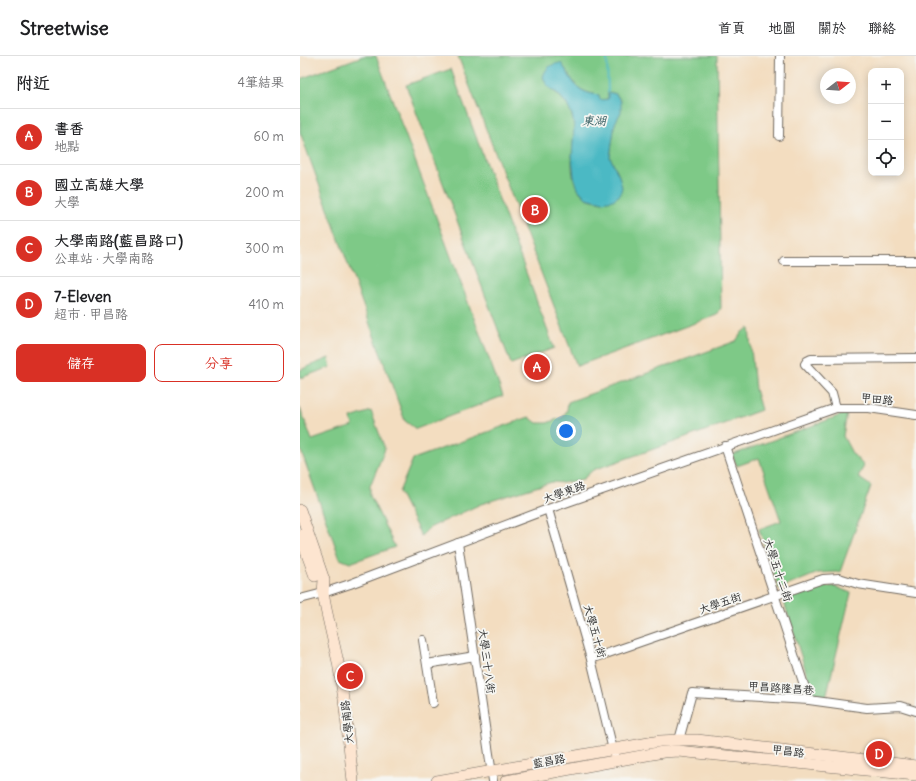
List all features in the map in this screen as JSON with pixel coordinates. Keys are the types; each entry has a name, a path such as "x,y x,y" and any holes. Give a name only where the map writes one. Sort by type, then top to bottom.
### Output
{"street":[{"path":"779,136 780,56"},
{"path":"784,262 916,261"},
{"path":"836,408 832,393 804,364 807,361 811,359 916,358"},
{"name":"甲田路","path":"836,408 869,408 916,415"},
{"name":"大學東路","path":"300,599 323,593 725,446 836,408"},
{"name":"大學五十二街","path":"725,446 809,700"},
{"name":"大學南路","path":"300,510 324,580 323,593 344,700 353,781"},
{"name":"大學五十街","path":"548,510 592,659 614,755"},
{"name":"大學南路","path":"300,535 317,582 323,593"},
{"name":"大學三十八街","path":"458,544 492,776"},
{"name":"大學五街","path":"592,659 775,595 823,580 839,578 858,584 916,593"},
{"path":"423,640 433,703"},
{"path":"426,664 475,656"},
{"name":"甲昌路隆昌巷","path":"680,740 692,693 809,700 867,708 900,706 916,711"},
{"name":"甲昌路","path":"661,747 680,740 697,740 916,766"},
{"name":"藍昌路","path":"437,781 492,776 554,761 614,755 661,747"},
{"name":"甲昌路","path":"661,747 678,751 916,775"},
{"name":"藍昌路","path":"506,781 557,777 614,755"},
{"path":"554,761 557,777"}],"green space":[{"path":"363,56 376,56 503,396 416,429 405,421 300,132 300,79"},
{"path":"458,56 717,56 721,308 717,315 577,366","holes":["561,63 579,88 599,95 600,100 608,99 608,92 616,94 621,101 615,123 610,157 619,176 603,202 585,197 578,189 574,179 572,169 574,136 572,116 565,102 559,95 547,86"]},
{"path":"451,69 554,348 511,364 406,85"},
{"path":"749,328 755,389 761,410 593,470 583,479 563,483 552,482 481,504 429,528 421,536 399,492 413,459 529,417 537,423 547,423 563,417 567,410 568,402 736,341 742,332"},
{"path":"329,358 331,367 300,378 300,370"},
{"path":"300,408 312,440 353,426 351,418 371,411 385,449 370,486 370,495 395,547 350,563 340,559 300,448"},
{"path":"847,413 843,436 852,453 864,466 858,477 871,486 840,572 818,573 779,589 759,529 781,521 759,458 737,466 732,455"},
{"path":"834,586 851,593 826,697 813,694 784,602 794,596 808,591"}],"water":[{"name":"東湖","path":"561,63 579,88 599,95 600,100 608,99 608,92 616,94 621,102 621,112 615,123 610,157 619,176 622,187 620,195 613,200 603,202 586,198 578,189 574,177 572,157 574,126 572,115 566,103 558,94 547,86 543,77 549,67 554,64"}],"waterway":[{"path":"607,56 608,92"}],"place":[{"name":"國立高雄大學","path":"535,210"},
{"name":"書香","path":"537,367"},
{"name":"大學南路(藍昌路口)","path":"350,676"},
{"name":"7-Eleven","path":"879,754"}]}
